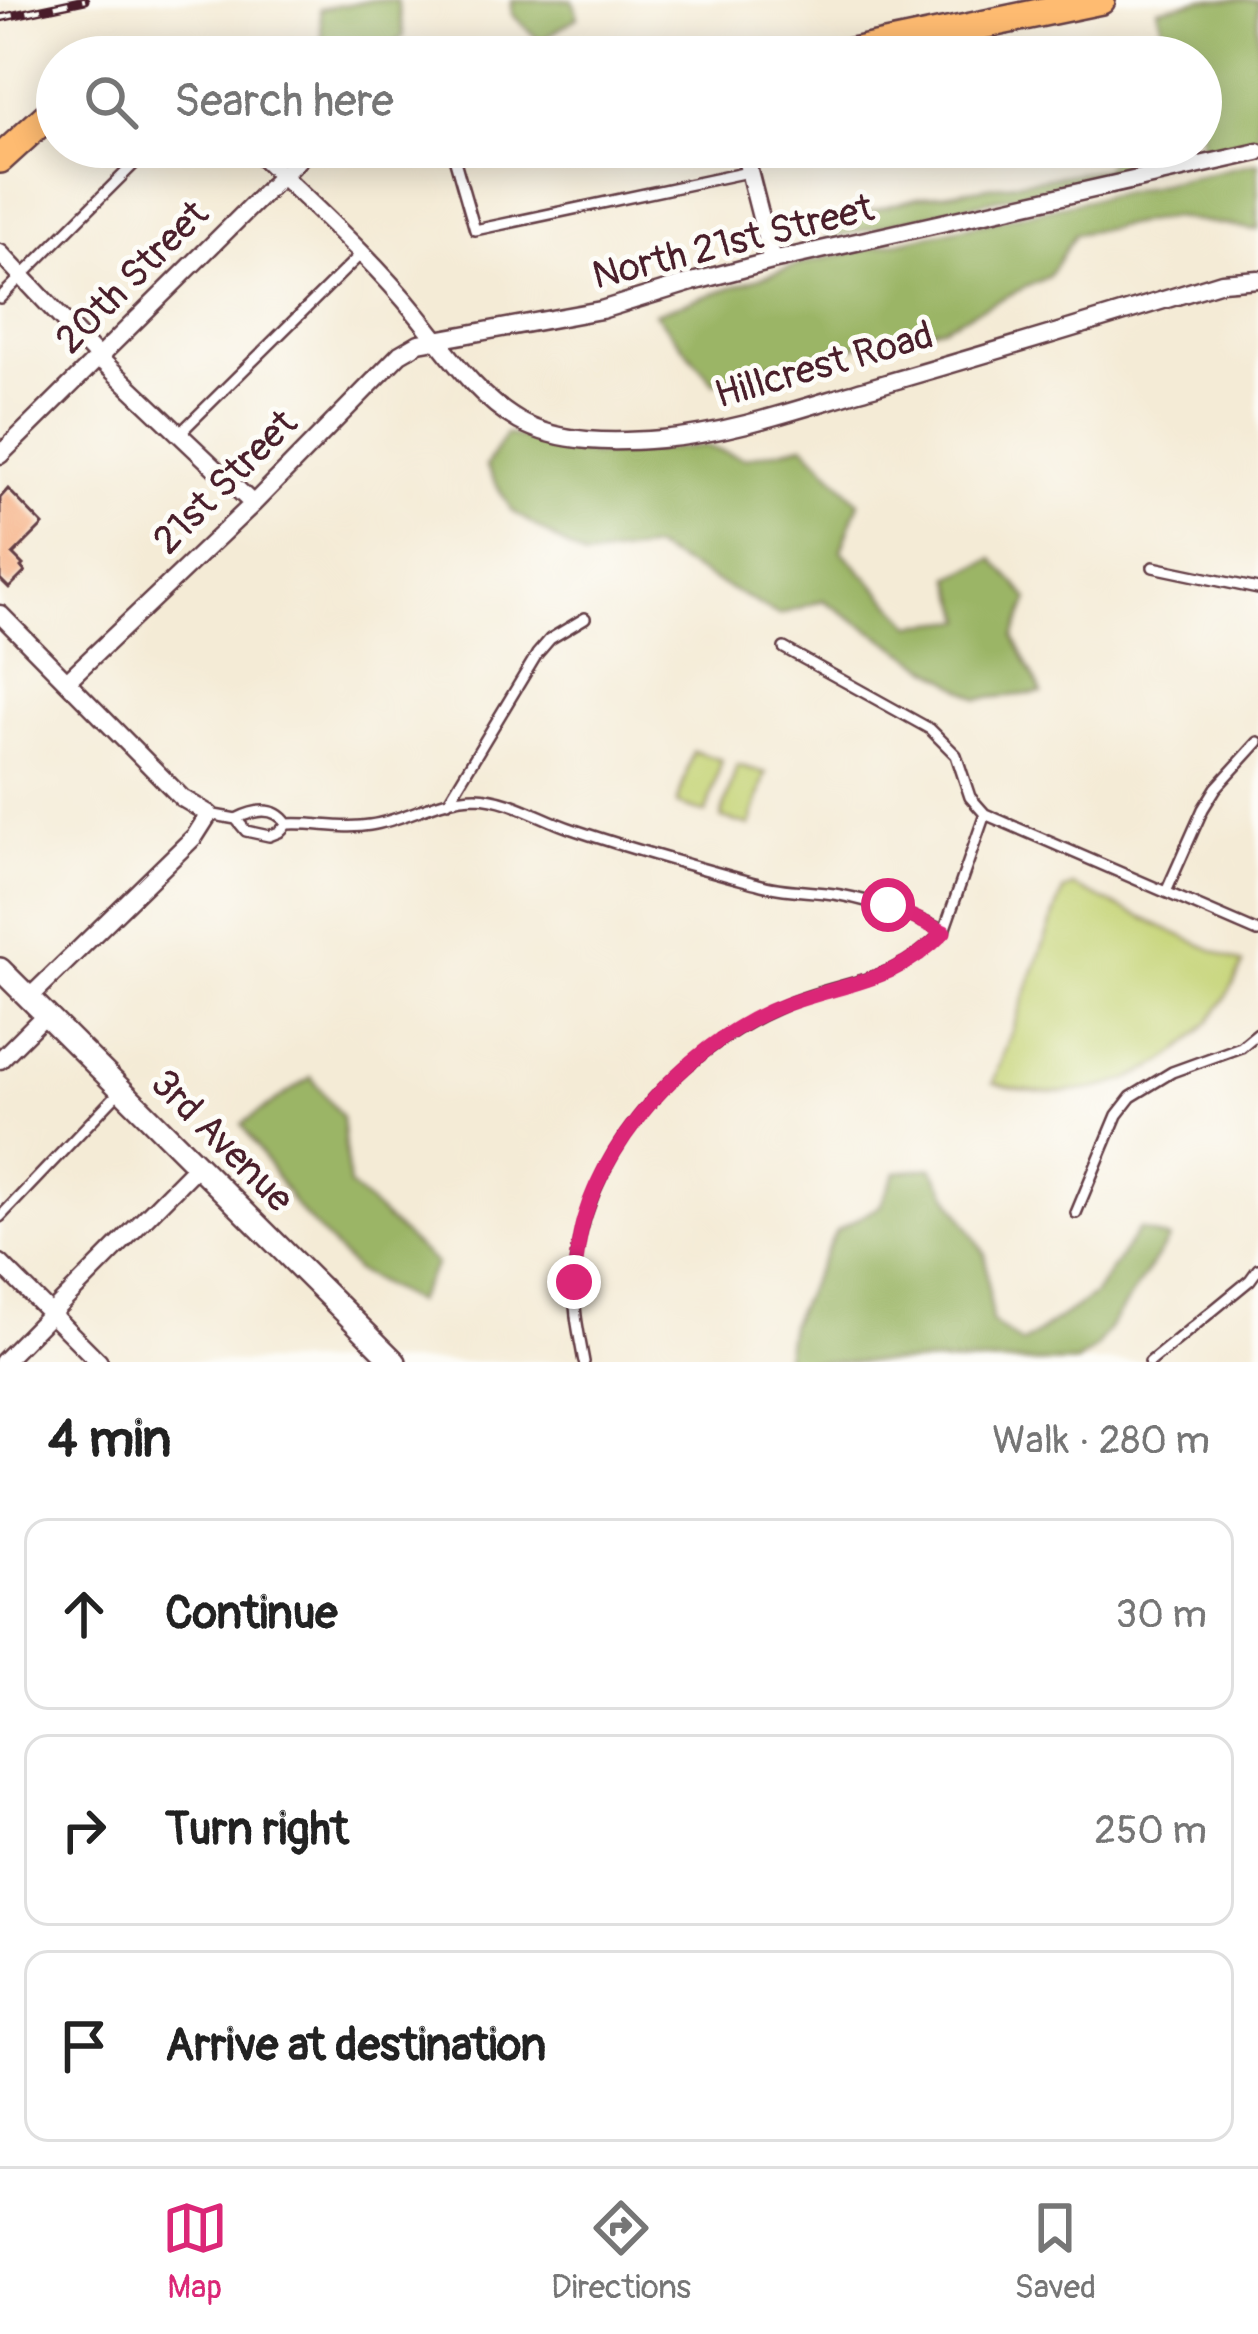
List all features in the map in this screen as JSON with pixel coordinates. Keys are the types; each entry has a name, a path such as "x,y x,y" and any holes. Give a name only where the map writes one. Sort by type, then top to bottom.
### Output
{"main road":[{"path":"906,36 1003,10 1101,0"},
{"path":"0,159 36,126"}],"street":[{"name":"North 21st Street","path":"1222,160 1258,152"},
{"name":"Hillcrest Road","path":"274,168 361,254 475,385 518,420 549,434 581,439 663,439 717,430 1222,282 1258,279"},
{"name":"20th Street","path":"0,455 288,168"},
{"path":"747,168 772,262"},
{"name":"North 21st Street","path":"434,339 602,310 772,262 1187,168"},
{"path":"0,253 98,357 253,504"},
{"name":"21st Street","path":"67,681 253,504 400,354 434,339"},
{"path":"0,614 182,797 209,814 195,836 37,1007 0,1060"},
{"name":"3rd Avenue","path":"0,970 394,1362"},
{"path":"2,1362 197,1166"},
{"path":"0,1263 99,1362"}],"lane":[{"path":"0,298 131,168"},
{"path":"457,168 475,230 748,172"},
{"path":"179,434 361,254"},
{"path":"1154,568 1258,589"},
{"path":"448,802 537,654 550,639 585,618"},
{"path":"784,648 930,729 956,755 970,797 985,814 1258,932"},
{"path":"1166,892 1203,809 1258,742"},
{"path":"236,819 246,831 269,836 287,824 370,825 474,797 765,886 888,905 944,932"},
{"path":"209,814 236,819 264,811 276,813 287,824"},
{"path":"584,1362 574,1282 584,1218 611,1157 662,1090 696,1057 735,1030 782,1005 884,975 914,959 944,932 985,814"},
{"path":"1076,1213 1118,1115 1131,1096 1172,1072 1241,1047 1258,1033"},
{"path":"0,1217 121,1090"},
{"path":"1150,1362 1250,1280 1258,1268"}],"green space":[{"path":"397,0 404,36 322,36 320,9"},
{"path":"512,0 573,0 578,17 548,36 535,36 512,14"},
{"path":"1202,0 1258,0 1258,138 1222,146 1222,36 1165,36 1157,9"},
{"path":"1258,162 1258,230 1172,217 1075,234 1049,276 942,327 763,366 714,383 655,313 804,263"},
{"path":"1130,168 827,239 839,219 917,198"},
{"path":"506,434 594,455 704,446 744,458 804,445 859,502 841,550 912,625 965,620 951,577 993,559 1029,599 1014,637 1042,693 978,699 823,600 779,615 653,548 585,558 512,511 486,466"},
{"path":"693,751 722,760 706,813 677,804"},
{"path":"737,765 766,773 750,826 721,818"},
{"path":"1073,886 1243,964 1225,1000 1201,1030 1173,1055 1142,1073 1108,1086 1071,1092 993,1083 1063,891"},
{"path":"311,1077 342,1117 349,1185 436,1264 415,1302 356,1271 295,1205 242,1124"},
{"path":"932,1168 985,1254 992,1322 1022,1344 1094,1295 1139,1229 1169,1239 1096,1348 1076,1362 784,1362 790,1325 836,1231 880,1206 896,1172"}],"building":[{"path":"8,489 43,525 13,555 25,572 9,588 0,579 0,498"}],"railway":[{"path":"0,18 85,0"}],"route":[{"path":"574,1282 584,1218 611,1157 662,1090 696,1057 782,1005 884,975 914,959 944,932 888,905"}]}
